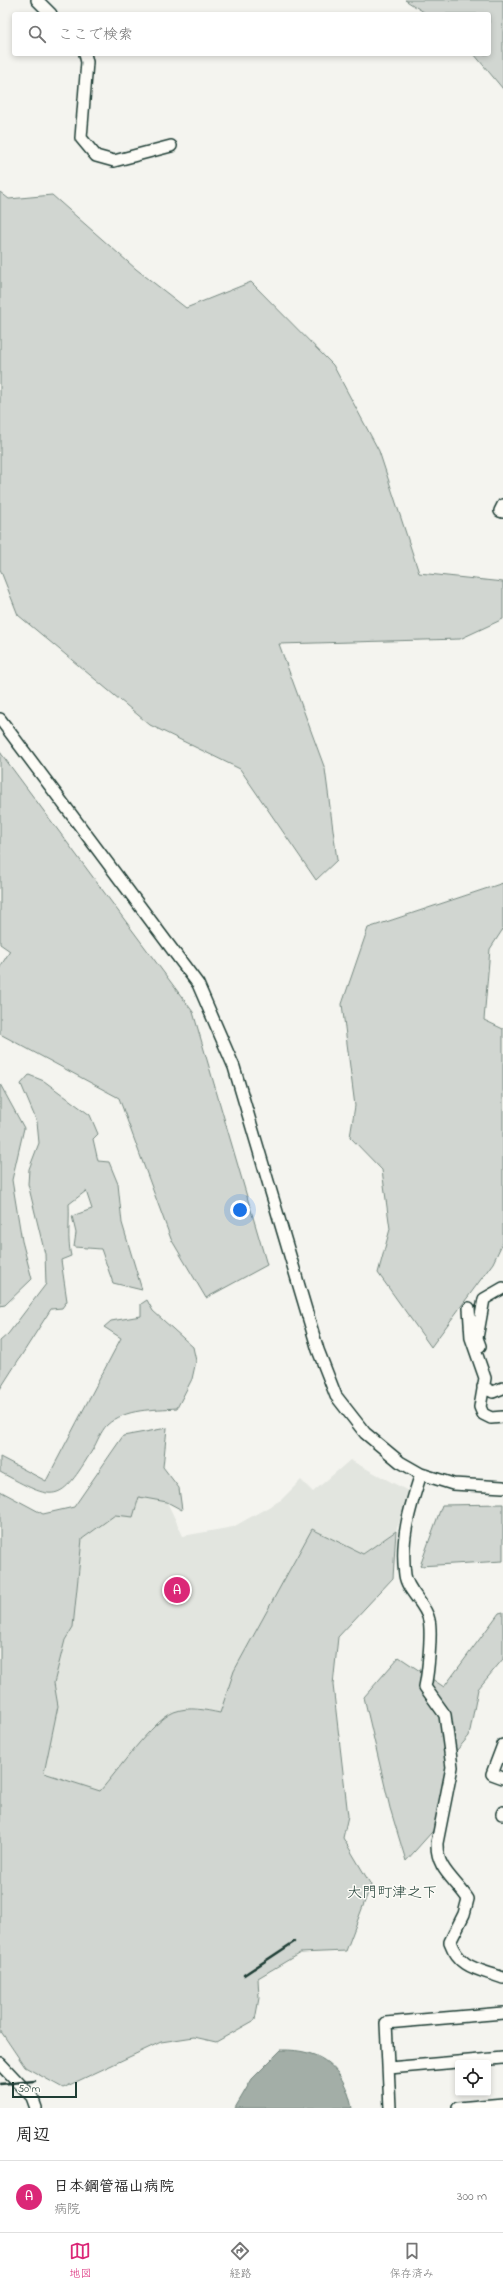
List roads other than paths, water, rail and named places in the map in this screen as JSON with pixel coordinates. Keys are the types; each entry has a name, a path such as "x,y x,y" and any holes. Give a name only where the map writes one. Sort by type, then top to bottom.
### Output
{"street":[{"path":"37,0 49,12"},
{"path":"86,56 87,62 82,138 96,156 114,161 170,146"},
{"path":"503,505 500,511 503,512"},
{"path":"0,719 198,984 234,1067 326,1376 336,1396 365,1433 400,1462 421,1474 453,1484 503,1487"},
{"path":"503,1288 484,1299 477,1338 489,1368 484,1383 480,1407 483,1414 491,1418 503,1417"},
{"path":"469,1308 471,1338 484,1383 493,1392 503,1388"},
{"path":"421,1474 410,1508 403,1538 405,1577 429,1620 429,1667 425,1687 444,1715 452,1767 436,1855 444,1870 468,1899 464,1914 450,1942 455,1956 470,1967 503,1978"},
{"path":"503,1745 492,1774 503,1778"},
{"path":"390,2108 386,2022 503,2013"},
{"path":"389,2068 503,2058"},
{"path":"0,2063 32,2097 36,2108"},
{"path":"458,2108 503,2104 502,2108"}],"railway":[{"path":"244,1975 294,1942"},
{"path":"0,2084 35,2081"}],"place":[{"name":"日本鋼管福山病院","path":"177,1590"}],"district":[{"name":"大門町津之下","path":"392,1893"}]}
